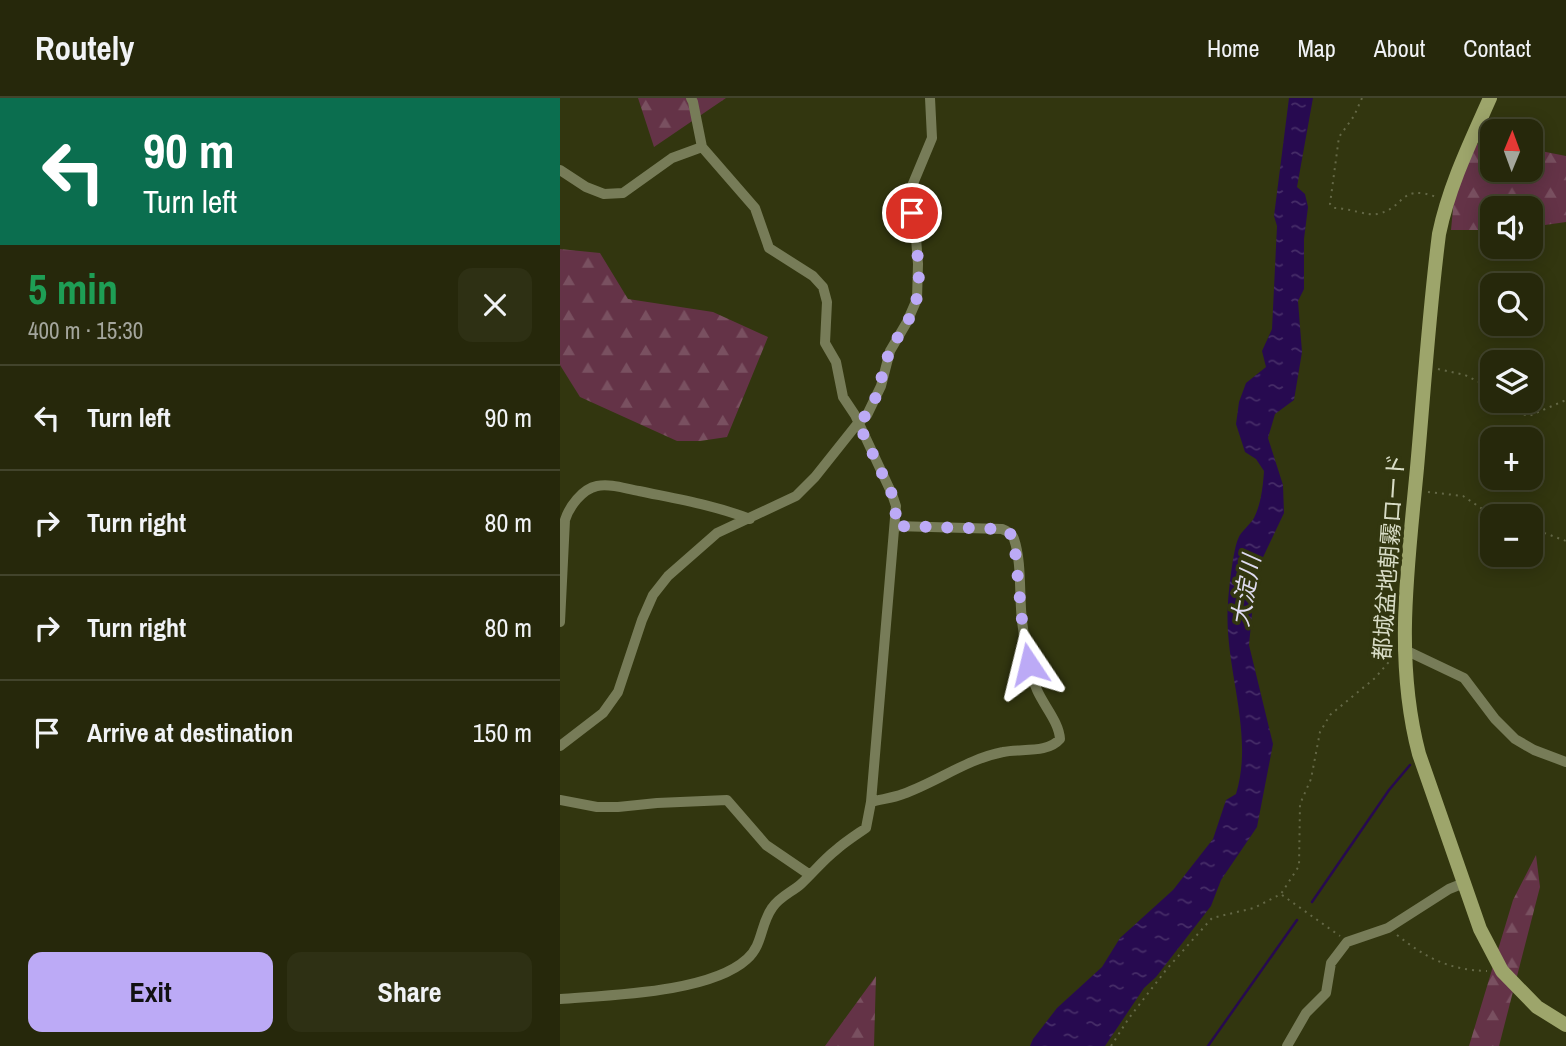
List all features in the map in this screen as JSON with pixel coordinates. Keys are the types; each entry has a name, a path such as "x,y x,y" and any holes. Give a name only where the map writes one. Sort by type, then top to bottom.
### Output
{"street":[{"path":"560,999 686,985 731,971 759,946 764,922 773,906 836,850 866,828 871,802 896,506 858,423 843,397 836,362 825,343 827,303 823,287 813,276 769,248 755,208 702,147 691,98"},
{"path":"560,747 603,713 618,692 642,620 653,595 668,576 717,533 796,496 867,415 881,386 890,351 907,323 917,299 918,264 912,186 932,138 930,98"},
{"name":"都城盆地朝霧ロード","path":"1490,98 1446,200 1435,266 1403,649 1408,704 1416,743 1480,929 1502,971 1537,1007 1566,1025"},
{"path":"560,170 586,187 604,194 623,193 672,158 702,147"},
{"path":"560,622 564,507 585,492 597,486 622,486 722,508 750,519"},
{"path":"871,802 903,794 976,759 1005,751 1047,748 1060,739 1060,731 1037,690 1029,664 1014,539 1009,532 1002,529 895,526"},
{"path":"1403,649 1464,678 1495,719 1515,739 1534,750 1566,762"},
{"path":"560,800 597,807 618,807 727,800 765,845 810,875"},
{"path":"1287,1046 1306,1013 1326,993 1331,963 1348,942 1388,928 1449,889 1464,883"}],"path":[{"path":"1362,98 1354,116 1339,137 1330,204 1334,208 1348,208 1373,215 1383,213 1410,193 1423,192 1446,200"},
{"path":"1426,368 1465,375 1480,382"},
{"path":"1543,410 1566,400"},
{"path":"1415,490 1463,496 1480,507"},
{"path":"1543,532 1566,541"},
{"path":"1111,1046 1166,970 1212,918 1254,908 1281,894 1299,866 1300,804 1311,779 1320,732 1330,715 1375,678 1403,649"},
{"path":"1281,894 1348,942"},
{"path":"1388,928 1420,954 1454,968 1502,971"}],"green space":[{"path":"638,98 726,98 654,147"},
{"path":"1480,142 1480,182 1544,182 1544,152 1566,156 1566,222 1543,225 1543,196 1480,196 1480,230 1451,230 1454,198 1475,146"},
{"path":"560,249 600,253 628,299 713,312 768,337 727,437 677,441 580,397 560,365"},
{"path":"1536,855 1540,887 1499,1046 1469,1046 1513,900"},
{"path":"876,976 874,1046 825,1046"}],"water":[{"name":"大淀川","path":"1289,98 1313,98 1297,187 1305,194 1308,207 1304,239 1304,289 1298,301 1302,352 1294,400 1275,414 1268,438 1283,485 1284,513 1256,572 1249,645 1273,744 1257,827 1221,880 1211,906 1156,977 1144,988 1105,1046 1030,1046 1057,1008 1102,967 1120,938 1173,890 1213,839 1226,800 1236,794 1242,747 1230,651 1229,596 1236,545 1239,536 1256,513 1264,471 1256,459 1245,452 1236,424 1239,402 1246,383 1266,367 1262,351 1272,329 1277,226 1274,216"}],"waterway":[{"path":"1312,902 1389,790 1410,765"},
{"path":"1208,1046 1297,920"}],"route":[{"path":"912,213 918,264 917,299 907,323 890,351 881,386 867,415 858,423 892,494 896,506 895,526 1002,529 1009,532 1014,539 1029,664"}]}
